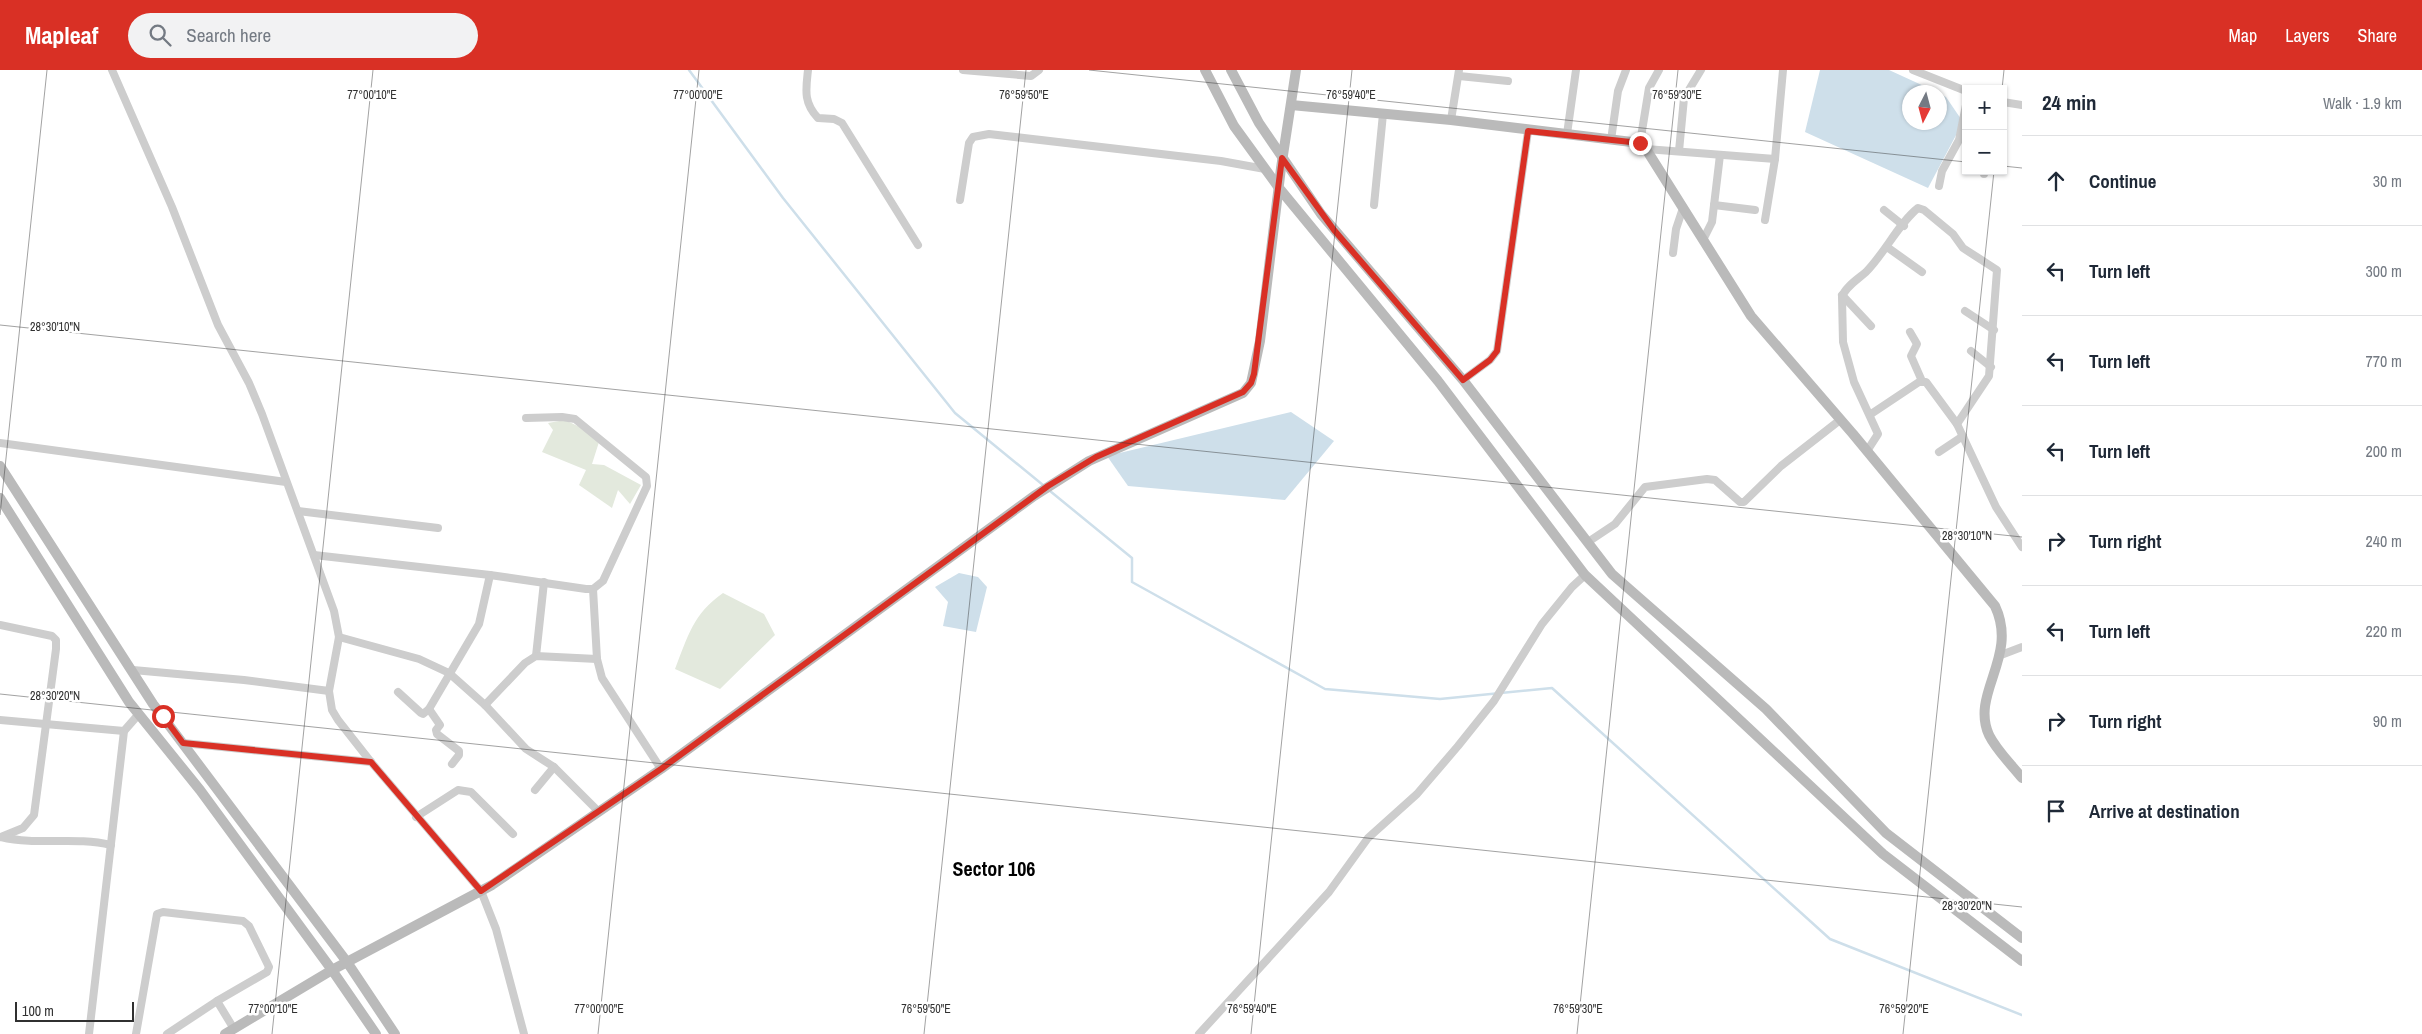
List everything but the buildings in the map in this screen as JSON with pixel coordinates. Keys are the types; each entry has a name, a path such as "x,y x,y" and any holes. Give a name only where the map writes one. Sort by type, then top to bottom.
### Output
{"street":[{"path":"112,70 172,207 218,326 249,383 334,611 339,636 329,691 330,700 338,720 416,817 481,891 496,929 524,1034"},
{"path":"808,70 806,96 808,104 818,118 834,119 842,123 918,245"},
{"path":"963,70 1031,76 1038,70"},
{"path":"1205,70 1234,126 1279,188 1438,381 1585,575 1883,854 2022,961"},
{"path":"1231,70 1242,94 1282,158 1334,230 1463,380 1622,583 1766,709 1886,833 2022,938"},
{"path":"217,1001 230,1031 332,970 481,891 661,769 1048,486 1089,461 1228,400 1248,388 1254,374 1260,341 1282,158 1296,70"},
{"path":"1567,134 1576,70"},
{"path":"1611,140 1618,91 1626,70"},
{"path":"1659,70 1649,88 1643,146 1751,316 1867,450 1995,606 2003,626 2001,655 1986,702 1986,723 1997,748 2022,778"},
{"path":"1679,151 1684,98 1701,70"},
{"path":"1764,220 1775,159 1784,70"},
{"path":"1913,70 1962,89"},
{"path":"1451,120 1459,73 1508,81"},
{"path":"2007,103 2022,105"},
{"path":"1291,105 1451,120 1528,131 1567,134 1679,151 1775,159"},
{"path":"1374,205 1383,114"},
{"path":"1939,186 1942,172 1959,140 1962,125"},
{"path":"1463,380 1490,360 1497,351 1528,131"},
{"path":"960,200 969,143 973,137 989,134 1222,161 1265,169"},
{"path":"1703,240 1712,222 1720,154"},
{"path":"1714,205 1756,210"},
{"path":"1673,253 1676,229 1683,208"},
{"path":"1867,450 1878,434 1871,414 1854,382 1843,342 1842,295 1887,247 1916,209 1922,209 1953,234 1963,248 1996,268 1991,367 1985,384 1957,424"},
{"path":"1884,210 1904,226"},
{"path":"1887,247 1922,272"},
{"path":"1842,295 1870,326"},
{"path":"1965,311 1994,330"},
{"path":"1910,332 1917,344 1911,356 1922,381 1957,424 1996,507 2022,547"},
{"path":"1971,351 1991,367"},
{"path":"1871,414 1922,381"},
{"path":"314,555 593,589 603,581 647,486 646,477 575,420 562,416 526,418"},
{"path":"1588,542 1615,524 1645,487 1707,479 1715,480 1740,502 1744,502 1781,466 1840,420"},
{"path":"1939,452 1963,436"},
{"path":"0,443 286,482"},
{"path":"0,466 133,670 153,704 347,962 395,1034"},
{"path":"0,498 138,715 200,790 332,970 376,1034"},
{"path":"298,511 438,528"},
{"path":"398,692 421,713 429,709 479,624 490,575"},
{"path":"1199,1034 1329,892 1368,838 1417,794 1458,746 1494,700 1542,624 1572,587 1585,575"},
{"path":"536,656 544,582"},
{"path":"593,589 597,659 602,678 661,769"},
{"path":"0,625 52,636 56,640 34,815 23,828 1,837"},
{"path":"339,636 419,659 449,673 484,705 526,749 554,767 599,812"},
{"path":"2001,655 2022,647"},
{"path":"484,705 525,663 536,656 597,659"},
{"path":"133,670 244,680 329,691"},
{"path":"429,709 440,726 436,730 437,734 459,751 459,755 452,764"},
{"path":"89,1034 124,731 138,715"},
{"path":"0,720 124,731"},
{"path":"183,743 371,762"},
{"path":"534,790 554,767"},
{"path":"416,817 458,790 463,789 471,792 513,834"},
{"path":"1,837 25,841 92,840 111,845"},
{"path":"136,1034 157,914 163,912 243,921 248,926 269,967 267,972 217,1001 167,1034"}],"shaded area":[{"path":"565,420 586,430 599,442 592,464 604,465 641,485 630,504 618,490 612,508 579,485 586,470 542,452 553,430 548,423"},
{"path":"723,593 764,614 775,635 720,689 675,669 688,636 698,618"}],"water":[{"path":"1820,70 1889,70 1922,85 1902,85 1902,130 1947,130 1947,98 1962,121 1962,124 1928,188 1805,132"},
{"path":"1291,412 1334,441 1285,500 1128,486 1107,456"},
{"path":"959,573 978,577 987,587 976,632 943,626 948,602 935,587"}],"waterway":[{"path":"689,70 783,198 955,413 1043,485"},
{"path":"1050,491 1132,558 1132,582 1325,689 1440,699 1552,688 1830,939 2022,1015"}],"district":[{"name":"Sector 106","path":"994,869"}],"route":[{"path":"163,716 183,743 371,762 481,891 661,769 1048,486 1096,457 1228,400 1248,388 1254,374 1260,341 1282,158 1334,230 1463,380 1490,360 1497,351 1528,131 1640,143"}]}
